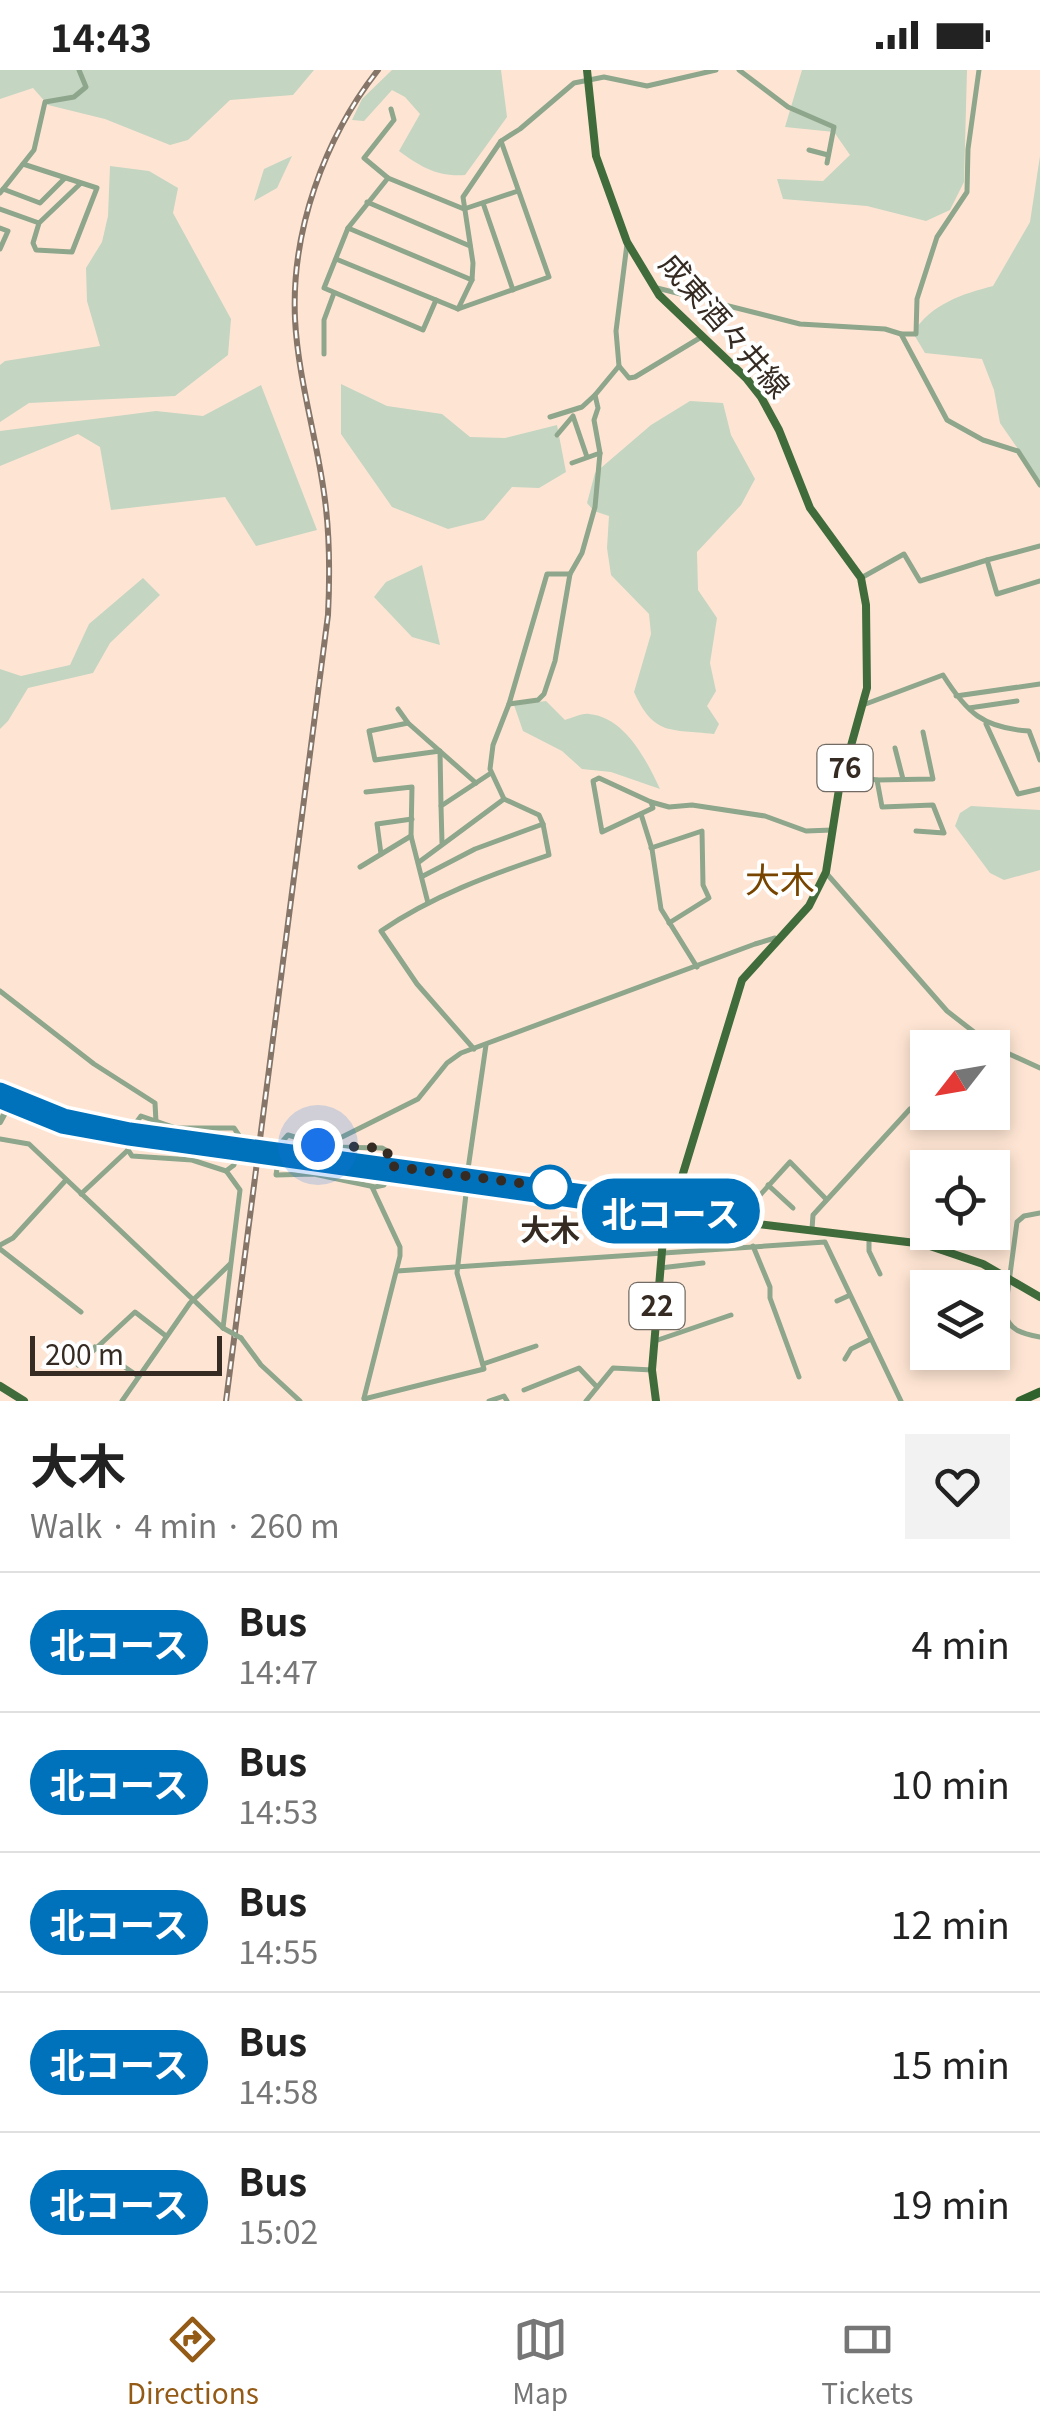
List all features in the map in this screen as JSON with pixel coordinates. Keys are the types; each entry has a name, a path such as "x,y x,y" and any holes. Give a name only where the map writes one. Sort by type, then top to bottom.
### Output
{"highway":[{"path":"1022,1401 1040,1392"}],"main road":[{"name":"成東酒々井線","path":"588,75 596,156 627,242 654,288 761,397 779,430 810,508 860,578 866,626 866,688 843,775 826,872 809,906 746,972 672,1212"},
{"path":"0,1090 64,1116 130,1134"},
{"path":"4,1104 62,1126 657,1202 672,1212 924,1244 961,1254 994,1270"},
{"name":"22","path":"656,1401 652,1370 661,1252 672,1212"},
{"path":"1010,1278 1040,1297"},
{"path":"0,1386 24,1401"}],"street":[{"path":"65,178 40,203 2,191 37,143 45,102 74,97 86,88 79,70"},
{"path":"458,309 472,280 464,209 466,190 500,140 520,129 588,75 647,86 716,70"},
{"path":"739,70 788,107 834,128 828,158 808,150"},
{"path":"654,288 800,324 916,334 917,299 937,238 968,192 968,149 978,70"},
{"path":"390,108 394,120 364,158 388,178 464,209 518,191"},
{"path":"336,259 458,309 548,277 500,140"},
{"path":"23,164 97,188 72,252 36,250 33,243 39,223 81,183"},
{"path":"388,178 348,228 324,288 423,330 436,300"},
{"path":"367,202 470,246"},
{"path":"483,203 513,290"},
{"path":"0,209 39,223"},
{"path":"0,228 8,231 0,248"},
{"path":"348,228 472,280"},
{"path":"627,242 616,331 618,366 628,378 635,377 703,336"},
{"path":"324,354 324,320 334,293"},
{"path":"901,334 947,420 983,440 1018,452 1040,485"},
{"path":"550,417 582,407 618,366"},
{"path":"509,704 538,700 544,694 555,661 570,574 591,527 600,453 594,420 598,408 595,396"},
{"path":"557,435 573,416 587,458"},
{"path":"572,463 600,453"},
{"path":"860,578 904,554 920,581 1040,546"},
{"path":"987,560 997,594 1040,581"},
{"path":"474,1049 418,984 381,931 428,902 549,855 539,815 504,799 492,773 493,745 547,574 570,574"},
{"path":"863,705 943,675 956,696 986,724 1018,794 1040,789"},
{"path":"956,696 1040,684"},
{"path":"969,708 1017,701"},
{"path":"398,709 476,783"},
{"path":"408,722 369,730 375,760 440,751"},
{"path":"986,724 1029,731 1040,760"},
{"path":"843,775 878,780 933,779 922,732"},
{"path":"896,748 903,780"},
{"path":"440,751 442,843"},
{"path":"441,806 492,773"},
{"path":"651,802 653,808 602,832 594,781 599,778 669,806 692,805 765,816 806,831 832,830"},
{"path":"878,780 882,807 933,805 944,833 916,831"},
{"path":"366,792 412,787 411,836 428,902"},
{"path":"419,862 504,799"},
{"path":"641,814 661,908 697,967"},
{"path":"381,854 377,824 412,819"},
{"path":"422,876 475,849 543,824"},
{"path":"651,848 702,830 703,885 709,898 669,923"},
{"path":"360,867 411,836"},
{"path":"826,872 959,1022 992,1046 1040,1068"},
{"path":"339,1148 338,1139 410,1105 425,1093 452,1057 765,941 778,940"},
{"path":"0,991 94,1064 155,1103 156,1122"},
{"path":"372,1187 400,1247 365,1400 484,1369 458,1266 486,1044"},
{"path":"0,1122 4,1104 14,1096"},
{"path":"812,1229 813,1214 910,1108"},
{"path":"81,1194 128,1150 138,1117 197,1130 237,1129 240,1136 234,1166 226,1172"},
{"path":"285,1136 339,1148 382,1148 391,1157 384,1185 372,1187 314,1174 276,1175 280,1142 285,1136"},
{"path":"0,1138 29,1144 223,1328 241,1338 262,1365 300,1401"},
{"path":"128,1150 132,1156 192,1160 226,1172 240,1190 223,1328"},
{"path":"749,1221 751,1205 790,1162 826,1199"},
{"path":"66,1180 0,1247 81,1312"},
{"path":"768,1185 793,1208"},
{"path":"1010,1278 1018,1222 1040,1212"},
{"path":"870,1236 868,1251 880,1274"},
{"path":"397,1271 825,1242 900,1401"},
{"path":"753,1246 800,1378"},
{"path":"660,1268 703,1263"},
{"path":"122,1401 194,1300 230,1264"},
{"path":"837,1300 848,1296"},
{"path":"78,1366 135,1312 166,1336"},
{"path":"654,1341 731,1315"},
{"path":"1010,1323 1017,1331 1040,1337"},
{"path":"845,1359 851,1350 870,1339"},
{"path":"483,1364 536,1346"},
{"path":"95,1347 138,1376"},
{"path":"586,1401 617,1366 652,1370"},
{"path":"524,1390 580,1368 597,1387"},
{"path":"489,1401 504,1396 507,1401"}],"green space":[{"path":"0,70 314,70 293,95 230,100 188,140 170,145 105,119 48,105 33,88 0,99"},
{"path":"392,70 501,70 507,117 465,175 430,170 399,151 420,114 405,97 392,90 364,121 352,120 362,99"},
{"path":"802,70 967,70 964,182 950,210 926,221 867,206 783,199 777,179 823,181 850,155 834,132 785,127"},
{"path":"292,156 277,188 254,201 264,169"},
{"path":"1040,156 1040,481 1000,423 994,390 982,359 925,353 913,333 938,307 993,286 1030,222"},
{"path":"110,166 149,171 178,188 173,213 231,319 228,355 175,396 29,403 0,422 0,365 5,361 100,346 87,301 86,268 102,242 108,216"},
{"path":"341,384 387,406 442,414 470,437 505,438 557,425 566,472 539,488 512,487 484,520 448,529 392,507 341,434"},
{"path":"261,385 317,530 256,546 225,497 111,510 100,447 78,434 0,466 0,431 156,411 203,416"},
{"path":"690,401 723,403 731,435 755,479 741,505 697,552 698,590 717,618 710,663 716,691 707,706 719,724 714,734 665,728 641,706 634,692 651,634 649,614 611,575 607,548 609,516 594,511 587,503 595,473 651,425"},
{"path":"422,565 440,645 412,637 374,597 386,582"},
{"path":"143,578 160,595 110,643 93,673 28,688 0,729 0,669 21,676 70,665 89,624"},
{"path":"546,701 565,720 589,714 613,723 633,742 660,789 611,772 582,769 562,751 523,731 514,705"},
{"path":"971,806 1040,810 1040,870 1004,880 990,873 955,826 960,813"}],"railway":[{"path":"226,1401 328,615 326,508 303,385 295,286 305,220 315,187 342,126 378,70"}],"bus line":[{"name":"北コース","path":"0,1090 32,1105 95,1124 657,1202 672,1212 129,1138 62,1126 0,1101"}],"place":[{"name":"大木","path":"550,1187"}],"district":[{"name":"大木","path":"780,881"}],"route":[{"path":"318,1145 382,1148 389,1152 390,1166 550,1187"}]}
